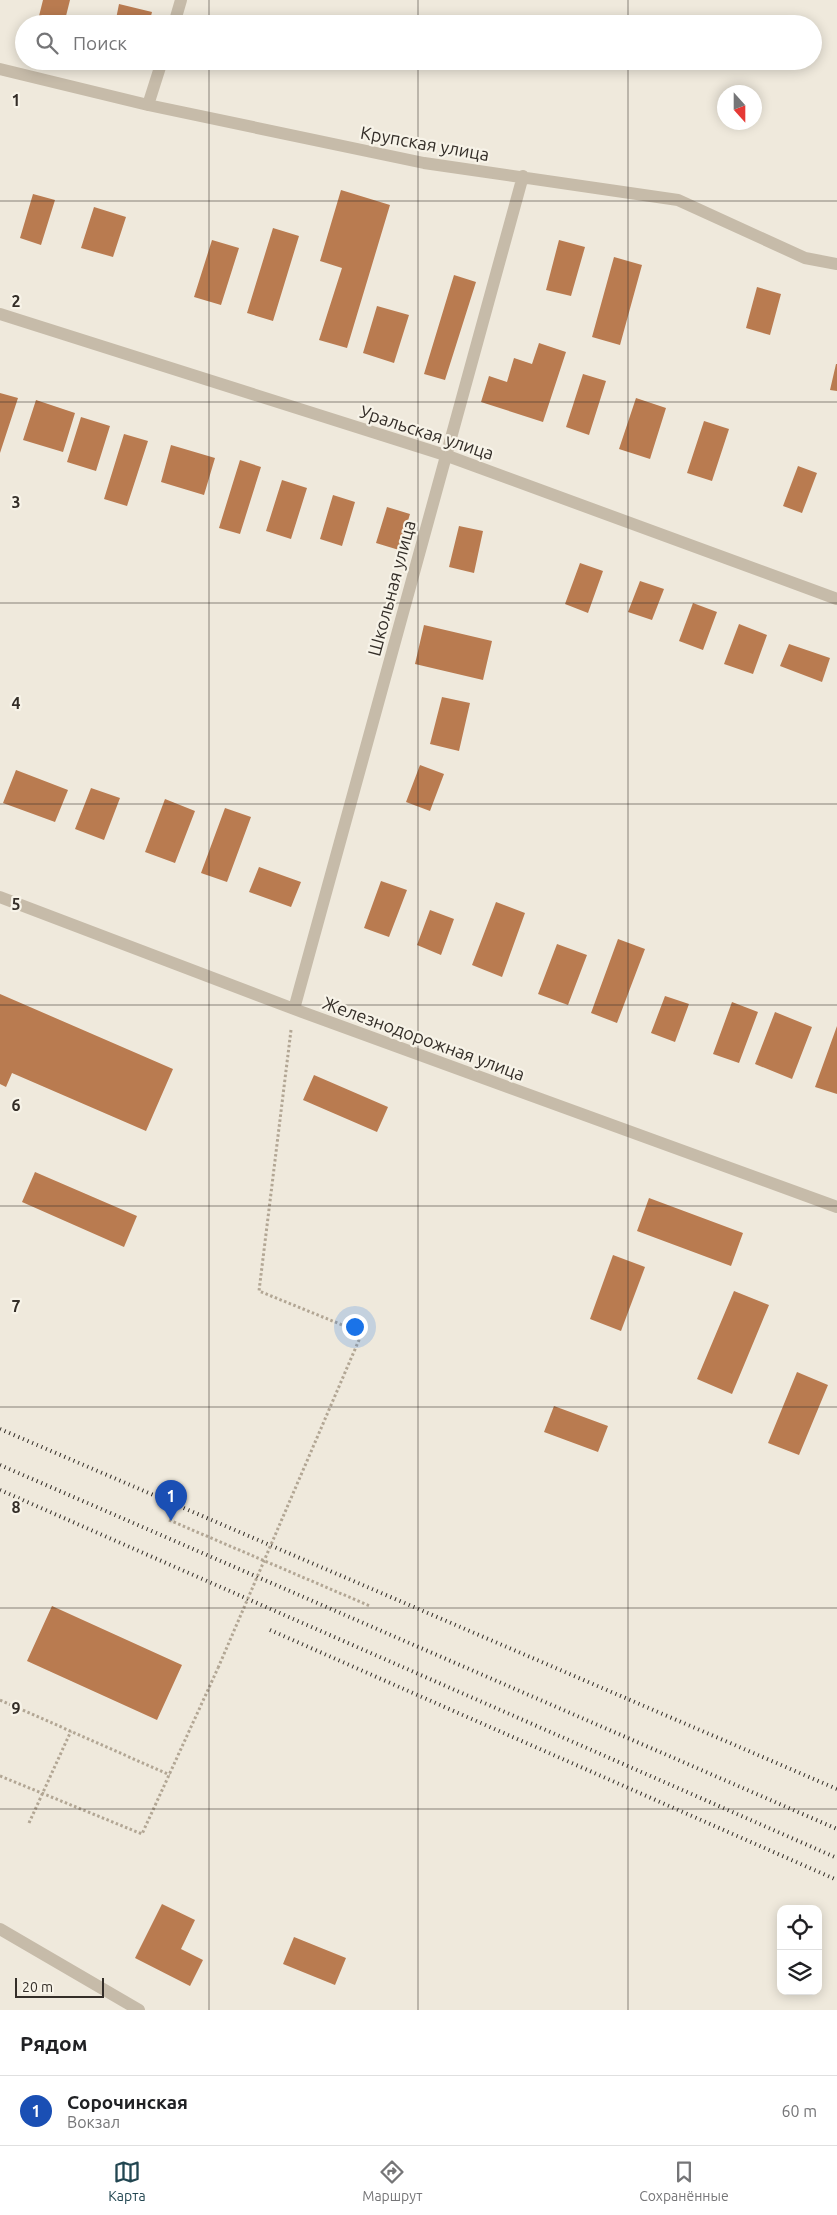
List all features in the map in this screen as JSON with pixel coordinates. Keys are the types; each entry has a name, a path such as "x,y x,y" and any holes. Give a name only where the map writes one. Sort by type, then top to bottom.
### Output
{"street":[{"path":"177,15 181,0"},
{"name":"Крупская улица","path":"0,69 148,105 424,163 678,200 805,258 837,264"},
{"path":"148,105 159,70"},
{"name":"Школьная улица","path":"294,1009 523,176"},
{"name":"Уральская улица","path":"0,314 445,455 837,599"},
{"name":"Железнодорожная улица","path":"0,897 294,1009 837,1207"},
{"path":"0,1929 139,2010"}],"path":[{"path":"0,1776 142,1834 170,1774 362,1333 259,1291 294,1009"},
{"path":"170,1520 370,1606"},
{"path":"0,1700 170,1774"},
{"path":"30,1823 71,1731"}],"building":[{"path":"43,0 70,0 66,15 39,15"},
{"path":"119,4 152,12 151,15 117,15"},
{"path":"341,190 390,205 347,348 319,340 342,268 320,261"},
{"path":"33,194 55,200 41,245 20,238"},
{"path":"94,207 126,217 113,257 81,248"},
{"path":"273,228 299,236 273,321 247,313"},
{"path":"212,240 239,248 221,305 194,297"},
{"path":"559,240 585,247 571,296 546,290"},
{"path":"614,257 642,265 620,345 592,337"},
{"path":"454,275 476,282 445,380 424,374"},
{"path":"757,287 781,294 770,335 746,328"},
{"path":"377,306 409,315 394,363 363,353"},
{"path":"539,343 566,352 543,422 481,402 489,376 507,382 514,358 532,364"},
{"path":"837,364 837,391 830,390"},
{"path":"583,374 606,381 589,435 566,427"},
{"path":"0,393 18,398 0,453"},
{"path":"636,398 666,408 650,459 619,449"},
{"path":"36,400 75,413 63,452 23,440"},
{"path":"81,417 110,426 96,471 67,462"},
{"path":"704,421 729,429 712,481 687,473"},
{"path":"124,434 148,441 127,506 104,499"},
{"path":"171,445 215,458 204,495 161,482"},
{"path":"240,460 261,467 240,534 219,528"},
{"path":"798,466 817,473 802,513 783,506"},
{"path":"282,480 307,488 291,539 266,531"},
{"path":"333,495 355,502 342,546 320,539"},
{"path":"387,507 410,514 399,550 376,543"},
{"path":"459,526 483,531 474,573 449,567"},
{"path":"580,563 603,571 588,613 565,604"},
{"path":"640,581 664,589 652,620 628,612"},
{"path":"693,603 717,612 703,650 679,641"},
{"path":"739,624 767,635 753,674 724,664"},
{"path":"424,625 492,641 483,680 415,664"},
{"path":"789,644 830,658 822,682 780,666"},
{"path":"442,697 470,703 459,751 430,744"},
{"path":"420,765 444,774 430,811 406,802"},
{"path":"16,770 68,790 55,822 3,803"},
{"path":"91,788 120,798 104,840 75,829"},
{"path":"165,799 195,811 175,863 145,852"},
{"path":"225,808 251,817 227,882 201,873"},
{"path":"259,867 301,882 291,907 249,892"},
{"path":"381,881 407,890 389,937 364,928"},
{"path":"496,902 525,913 502,977 472,965"},
{"path":"430,910 454,919 441,955 417,945"},
{"path":"618,939 645,949 617,1023 591,1013"},
{"path":"557,944 587,955 568,1005 538,994"},
{"path":"0,994 173,1069 146,1131 12,1073 6,1087 0,1084"},
{"path":"665,996 689,1004 675,1042 651,1033"},
{"path":"732,1002 758,1012 739,1063 713,1054"},
{"path":"775,1012 812,1027 792,1079 755,1064"},
{"path":"837,1026 837,1094 815,1087"},
{"path":"314,1075 388,1107 377,1132 303,1100"},
{"path":"35,1172 137,1216 124,1247 22,1202"},
{"path":"649,1198 743,1233 731,1266 637,1231"},
{"path":"613,1255 645,1267 621,1331 590,1319"},
{"path":"734,1291 769,1305 732,1394 697,1379"},
{"path":"797,1372 828,1385 799,1455 768,1443"},
{"path":"554,1406 608,1426 598,1452 544,1432"},
{"path":"52,1606 182,1665 157,1720 27,1661"},
{"path":"162,1904 195,1920 181,1949 203,1960 190,1986 135,1958"},
{"path":"294,1937 346,1958 335,1985 283,1964"}],"railway":[{"path":"0,1429 837,1789"},
{"path":"0,1465 837,1829"},
{"path":"0,1490 837,1858"},
{"path":"270,1630 837,1880"}],"place":[{"name":"Сорочинская","path":"171,1521"}]}
